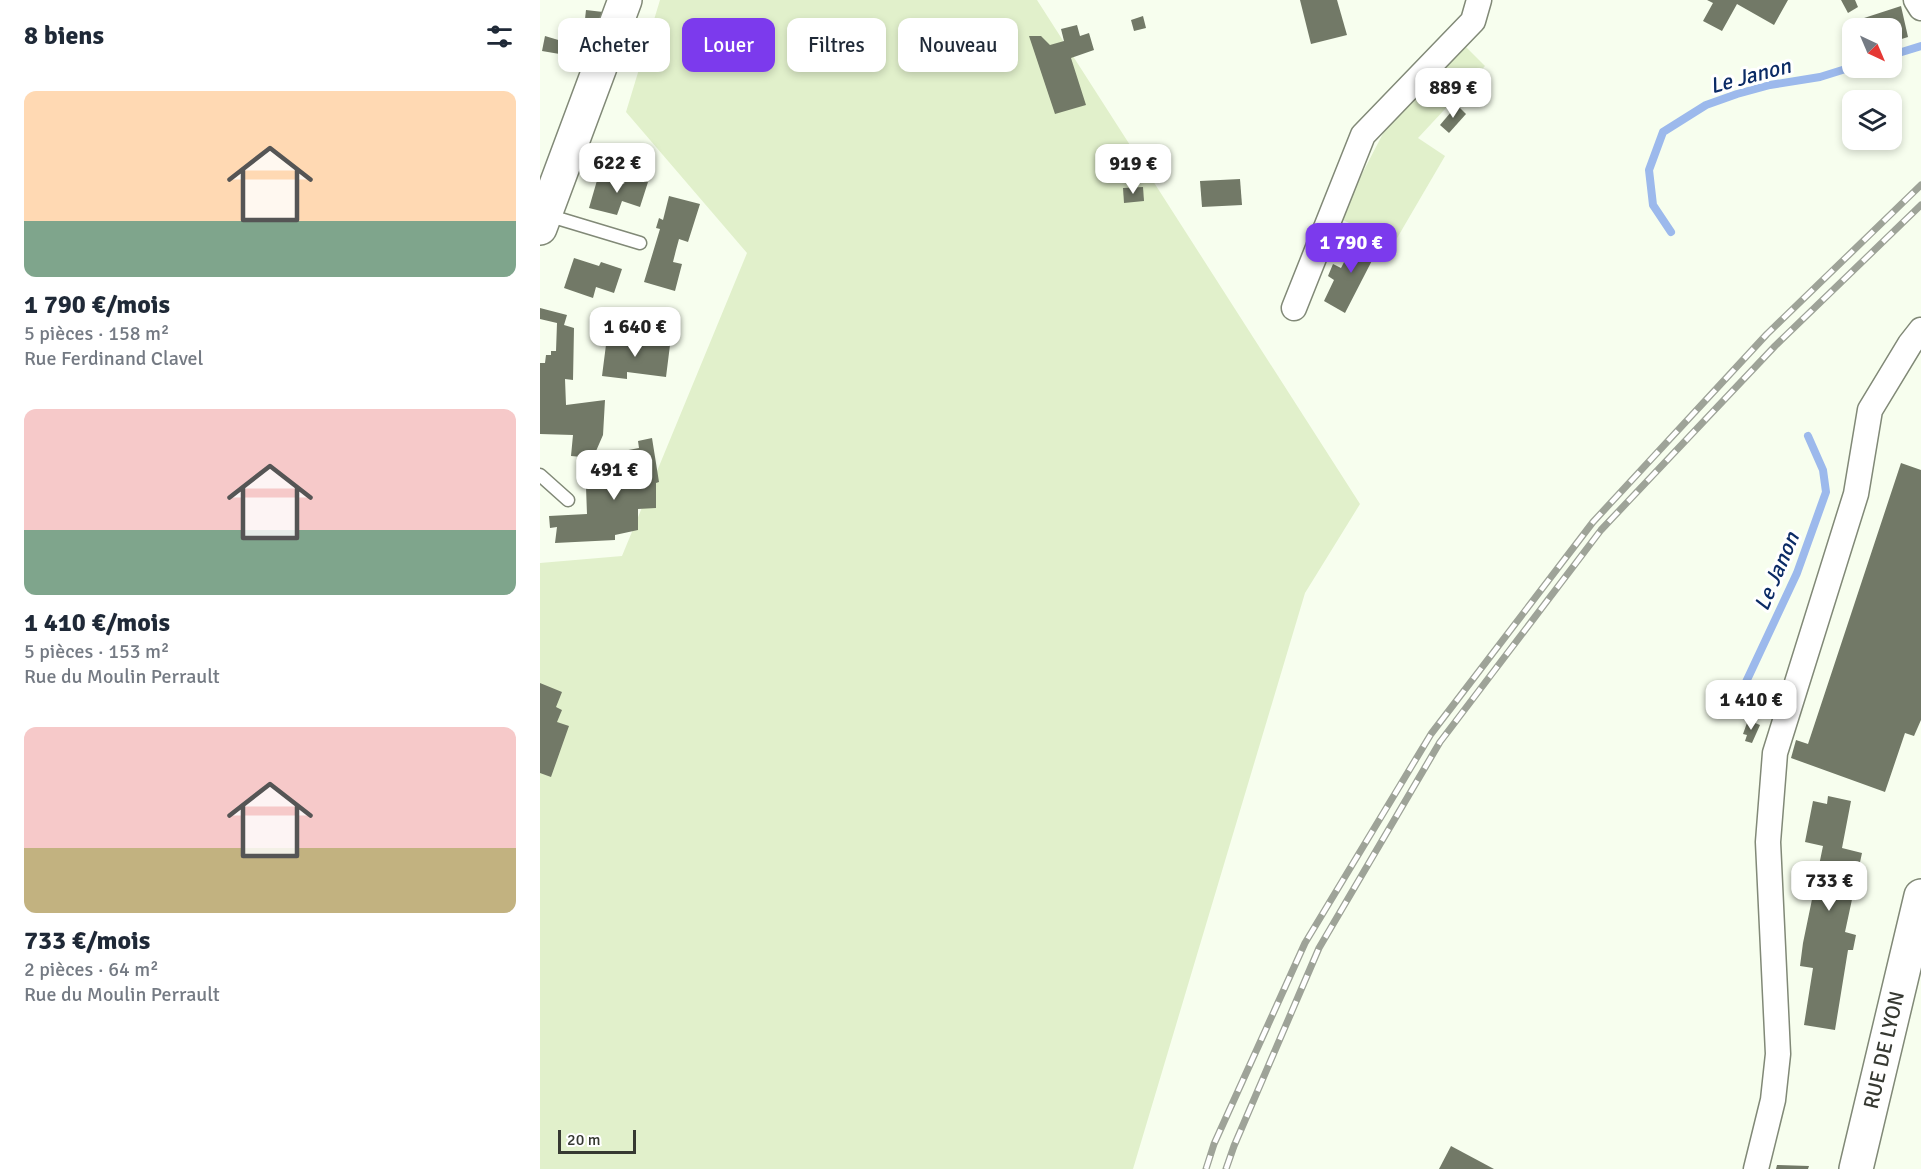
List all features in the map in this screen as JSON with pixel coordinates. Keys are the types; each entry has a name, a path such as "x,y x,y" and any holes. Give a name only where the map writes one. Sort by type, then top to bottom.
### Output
{"street":[{"path":"543,221 626,0"},
{"path":"1294,308 1363,135 1473,21 1479,0"},
{"path":"1916,0 1921,8"},
{"path":"1756,1169 1773,1100 1778,1054 1768,842 1775,753 1856,494 1870,410 1921,330"},
{"name":"RUE DE LYON","path":"1856,1169 1921,896"}],"lane":[{"path":"543,221 640,243"},
{"path":"540,475 568,500"}],"green space":[{"path":"660,0 1037,0 1360,504 1305,593 1133,1169 540,1169 540,563 622,556 747,253 626,112 638,72 670,72 670,18 655,18"},
{"path":"1460,41 1485,66 1418,138 1445,156 1393,245 1339,218 1389,122"}],"building":[{"path":"1300,0 1337,0 1347,35 1311,44"},
{"path":"1707,0 1788,0 1774,25 1737,4 1722,31 1703,21 1713,3"},
{"path":"1841,0 1855,0 1858,7 1848,13"},
{"path":"1901,6 1908,37 1902,39 1902,18 1864,18"},
{"path":"586,10 603,12 601,18 585,18"},
{"path":"1143,16 1146,28 1134,31 1131,20"},
{"path":"1077,25 1080,36 1089,33 1094,50 1071,58 1086,105 1055,114 1029,36 1041,36 1050,45 1064,41 1061,29"},
{"path":"545,36 558,40 558,54 542,51"},
{"path":"1457,105 1466,114 1449,133 1440,125"},
{"path":"627,176 648,182 640,207 622,201 617,215 589,208 598,177 624,184"},
{"path":"1240,179 1242,205 1202,207 1200,181"},
{"path":"1143,187 1144,201 1124,203 1123,188"},
{"path":"669,196 700,204 688,242 679,239 673,262 682,264 675,291 644,282 660,229 656,228 659,218 663,220"},
{"path":"1358,235 1380,245 1345,313 1324,301 1334,280 1328,276 1333,264 1341,268"},
{"path":"574,258 599,266 601,262 622,269 614,293 596,287 593,298 564,288"},
{"path":"540,308 567,315 564,325 574,328 573,380 565,379 566,405 605,400 603,435 593,458 571,456 573,435 540,434 540,363 545,363 546,355 551,355 551,351 556,351 557,323 540,319"},
{"path":"607,337 670,345 666,377 627,372 627,379 602,376"},
{"path":"652,438 659,482 656,483 656,508 638,509 638,530 615,535 615,540 555,543 557,527 550,528 549,516 587,514 586,487 620,485 622,477 618,452 639,448 638,441"},
{"path":"1901,463 1921,470 1921,720 1914,736 1905,733 1885,792 1791,758 1796,740 1808,744"},
{"path":"540,683 562,692 556,707 562,710 557,722 569,726 551,777 540,773"},
{"path":"1748,720 1760,725 1752,743 1745,741 1747,735 1743,734"},
{"path":"1828,796 1851,801 1842,848 1862,853 1845,932 1856,935 1853,950 1848,950 1835,1030 1804,1025 1813,968 1800,966 1823,846 1805,842 1813,801 1827,804"},
{"path":"1451,1146 1494,1169 1439,1169"},
{"path":"1777,1165 1809,1166 1808,1169 1776,1169"}],"waterway":[{"name":"Le Janon","path":"1902,52 1921,46"},
{"name":"Le Janon","path":"1671,232 1653,205 1649,170 1663,132 1706,105 1737,94 1770,85 1820,77 1842,70"},
{"name":"Le Janon","path":"1746,682 1797,573 1826,492 1823,470 1808,436"}],"railway":[{"path":"1206,1169 1214,1144 1305,943 1431,734 1593,522 1767,334 1921,185"},
{"path":"1226,1169 1319,948 1440,742 1601,530 1775,346 1921,205"}]}
